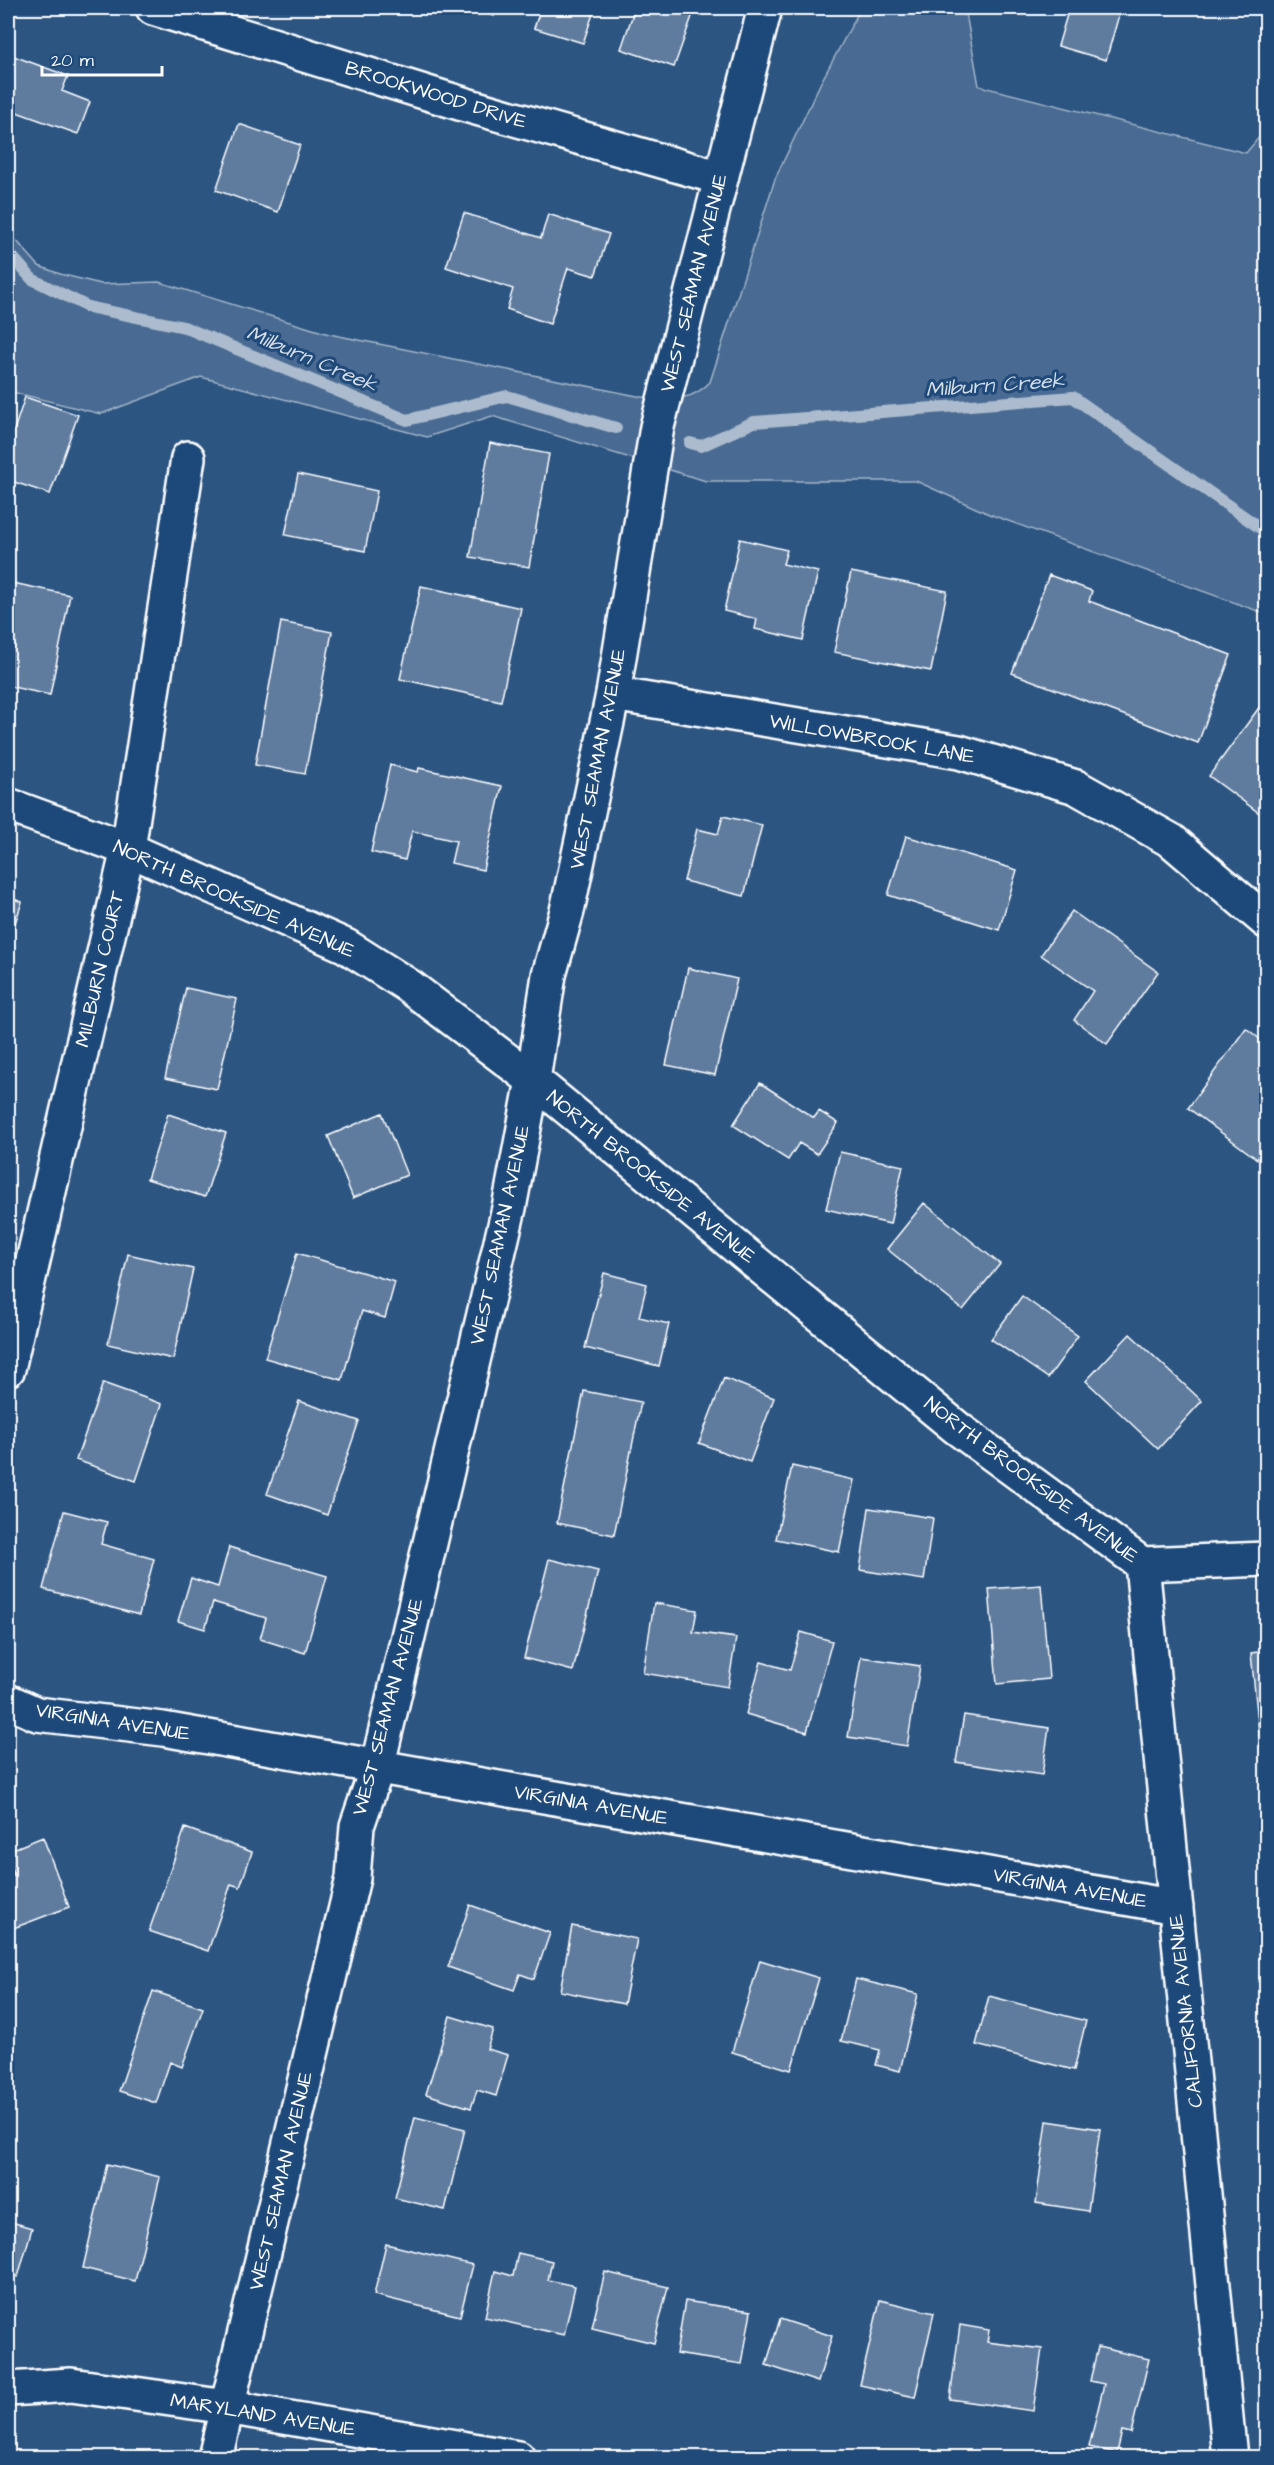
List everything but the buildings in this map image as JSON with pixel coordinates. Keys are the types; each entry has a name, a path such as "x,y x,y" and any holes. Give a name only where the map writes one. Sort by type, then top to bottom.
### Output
{"street":[{"name":"BROOKWOOD DRIVE","path":"153,8 477,108 721,178"},
{"name":"WEST SEAMAN AVENUE","path":"215,2457 352,1878 357,1826 376,1768 509,1208 533,1080 549,975 567,912 613,694 657,427 765,8"},
{"name":"MILBURN COURT","path":"8,1369 13,1318 128,849 188,458"},
{"name":"WILLOWBROOK LANE","path":"613,694 958,752 1076,786 1172,841 1266,921"},
{"name":"NORTH BROOKSIDE AVENUE","path":"8,805 128,849 346,946 409,986 533,1080 957,1428 1143,1564 1266,1559"},
{"name":"CALIFORNIA AVENUE","path":"1143,1564 1230,2457"},
{"name":"VIRGINIA AVENUE","path":"8,1701 37,1714 163,1729 1176,1907"},
{"path":"8,1729 37,1714"},
{"name":"MARYLAND AVENUE","path":"8,2389 71,2385 227,2407 518,2457"}],"shaded area":[{"path":"861,8 965,8 979,86 1246,153 1266,129 1266,614 989,514 916,481 706,481 492,416 427,437 201,377 101,414 8,391 8,231 39,266 60,274 101,284 159,282 329,334 647,398 681,398 696,393 710,382 775,179 820,84"}],"waterway":[{"name":"Milburn Creek","path":"8,252 32,279 88,307 184,327 407,420 507,396 616,428"},
{"name":"Milburn Creek","path":"690,443 701,446 754,422 1073,397 1266,532"}]}
